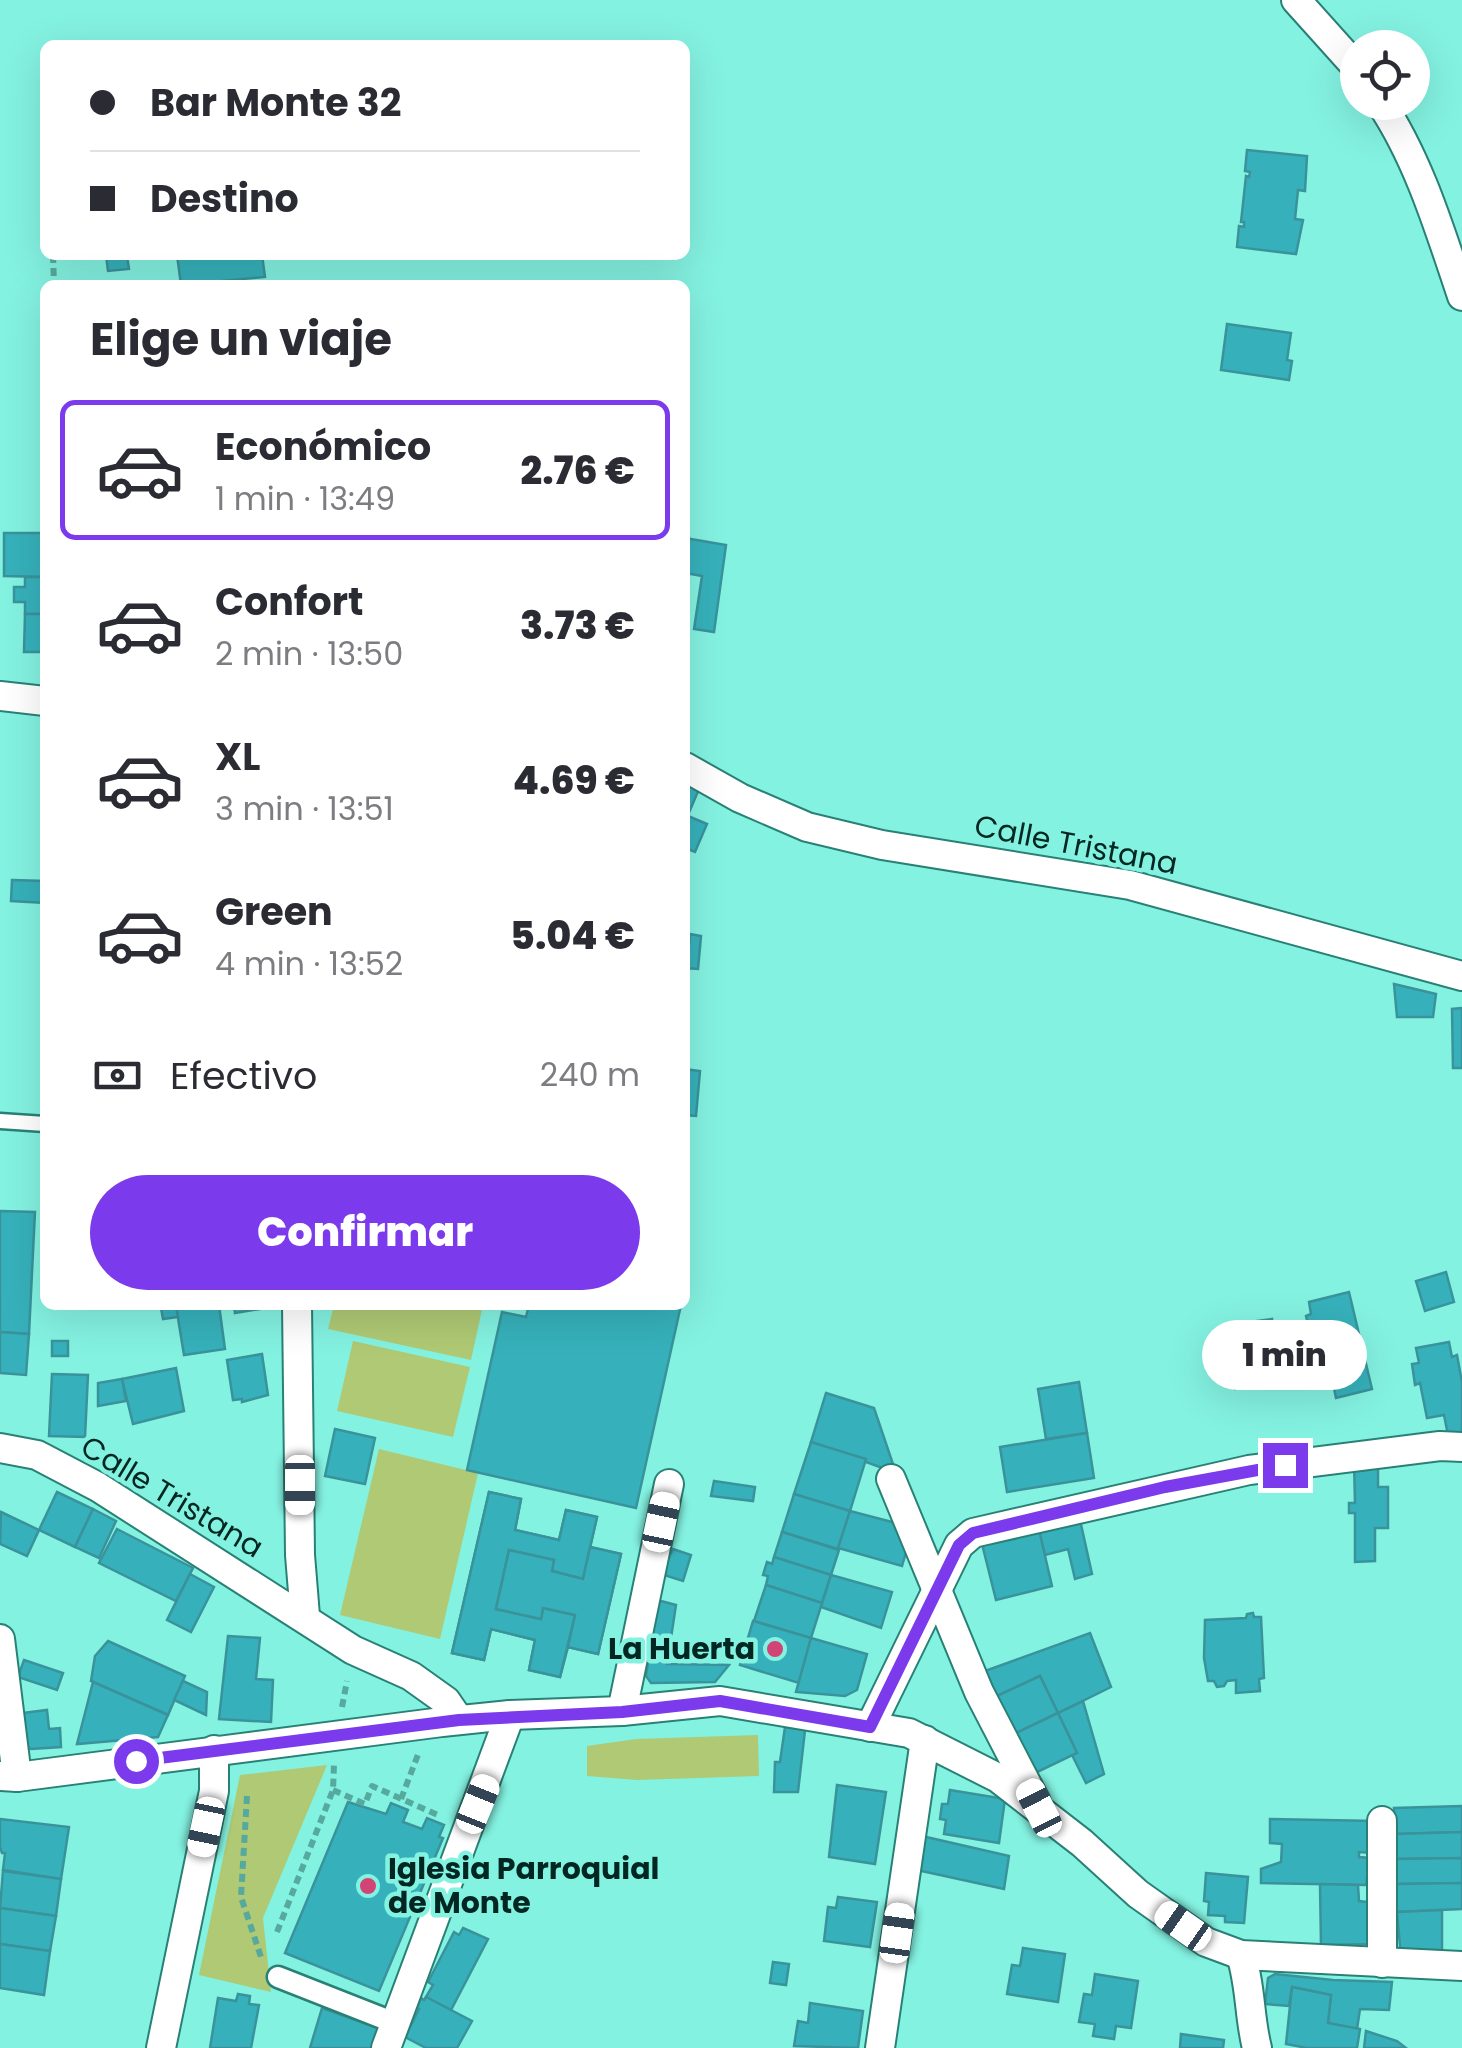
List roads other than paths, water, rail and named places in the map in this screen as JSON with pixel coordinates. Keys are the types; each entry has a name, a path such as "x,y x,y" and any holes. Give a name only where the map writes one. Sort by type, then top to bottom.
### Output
{"street":[{"path":"1296,0 1340,49"},
{"path":"1392,120 1439,226 1462,296"},
{"path":"0,696 40,700"},
{"name":"Calle Tristana","path":"690,770 740,798 808,827 882,844 1130,885 1462,976"},
{"name":"Calle Tristana","path":"297,1310 300,1556 305,1616"},
{"path":"870,1727 959,1545 973,1533 1248,1470 1440,1446 1462,1448"},
{"name":"Calle Tristana","path":"0,1448 37,1455 98,1487 354,1650 430,1689 446,1700 445,1721"},
{"path":"891,1480 979,1692 1039,1808"},
{"path":"622,1712 669,1484"},
{"path":"0,1639 9,1776 445,1721 622,1712 720,1701 909,1733 925,1740 998,1778 1039,1808 1138,1894 1206,1942 1241,1955 1462,1966"},
{"path":"278,1976 390,2036 510,1715"},
{"path":"880,2048 925,1740"},
{"path":"161,2048 214,1790 214,1750"},
{"path":"1382,1822 1382,1963"},
{"path":"1241,1955 1250,1986 1252,2028 1258,2048"}],"lane":[{"path":"0,1121 40,1124"}],"place":[{"name":"La Huerta","path":"775,1649"},
{"name":"Iglesia Parroquial de Monte","path":"368,1886"}]}
